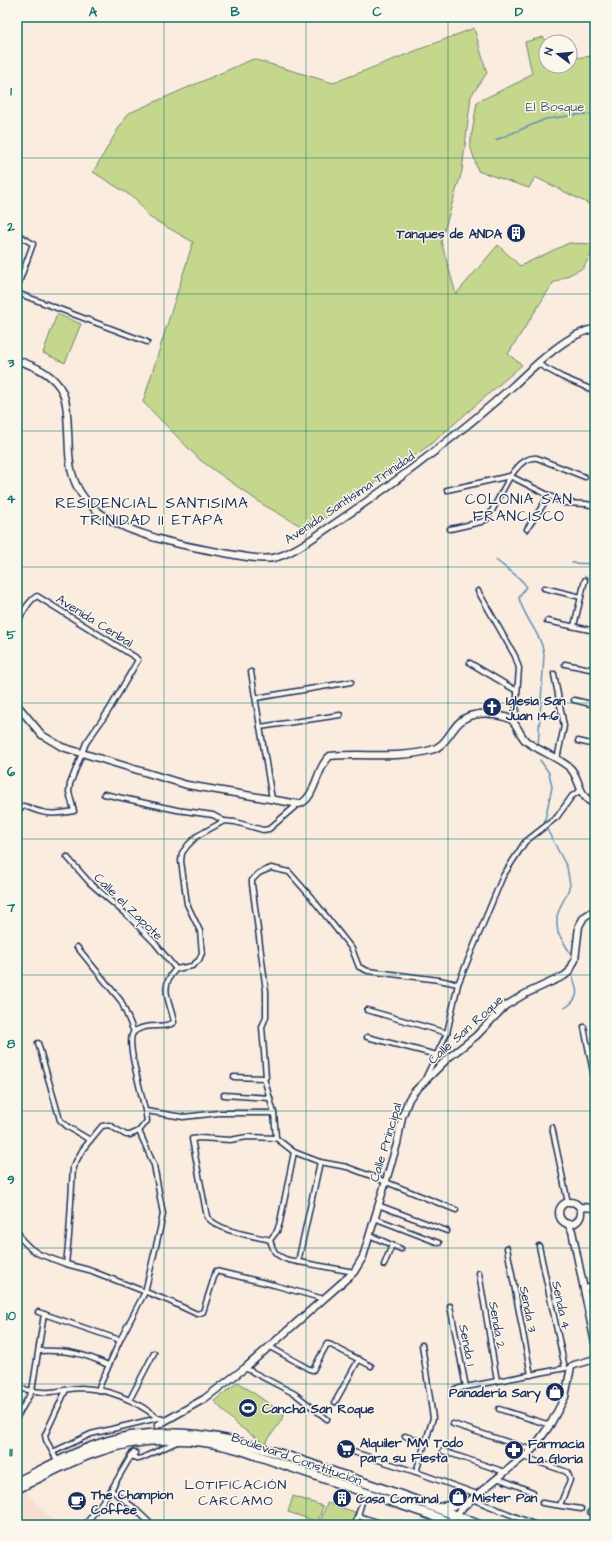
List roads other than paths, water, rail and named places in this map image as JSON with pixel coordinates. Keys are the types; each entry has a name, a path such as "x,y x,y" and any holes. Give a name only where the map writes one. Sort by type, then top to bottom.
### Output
{"highway":[{"name":"Boulevard Constitución","path":"17,1482 95,1446 130,1436 145,1434 200,1434 247,1443 456,1514 479,1525"},
{"name":"Boulevard Constitución","path":"17,1489 84,1457 108,1449 148,1441 181,1440 211,1443 241,1450 431,1515 450,1524"},
{"path":"438,1508 470,1500"},
{"path":"469,1521 465,1516 470,1500"},
{"path":"431,1515 439,1525"}],"street":[{"path":"17,234 33,244 17,288"},
{"path":"17,293 147,342"},
{"name":"Avenida Santísima Trinidad","path":"17,360 43,371 59,386 65,399 72,473 82,494 97,512 105,518 122,526 157,539 229,554 268,559 278,557 305,543 381,491 458,434 538,364 574,336 595,329"},
{"path":"538,364 562,377 595,391"},
{"path":"450,529 481,522 487,519 512,476 524,462 530,458 535,457 585,476"},
{"path":"447,490 512,476 564,503 595,506"},
{"path":"527,530 549,496"},
{"path":"574,626 585,580"},
{"path":"544,588 581,597"},
{"path":"478,591 515,656 519,668 515,724"},
{"name":"Avenida Cenbal","path":"17,623 29,603 37,596 135,656 138,660 109,710 86,743 81,753"},
{"path":"547,621 595,631"},
{"path":"470,663 517,691"},
{"path":"565,664 595,670"},
{"path":"251,672 272,798"},
{"path":"554,674 564,726 557,759"},
{"path":"256,698 351,682"},
{"path":"574,700 595,705"},
{"path":"17,705 43,736 60,746 126,765 187,785 272,798 299,804"},
{"path":"104,794 177,810 213,815 224,821 235,822 263,830 269,829 309,796 322,768 330,756 370,754 397,755 430,751 440,746 464,718 482,713 488,713 508,718 515,724 526,741 570,768 580,791 588,801 595,804"},
{"path":"260,727 340,714"},
{"path":"578,741 595,745"},
{"path":"17,811 23,806 42,812 61,813 74,811 69,792 70,784 81,753"},
{"name":"Calle Principal","path":"158,1426 204,1399 245,1368 354,1272 363,1257 384,1182 397,1144 402,1117 409,1099 422,1085 448,1033 458,984 503,876 525,842 557,817 572,796 580,791"},
{"path":"134,1032 145,1026 168,1025 174,1022 166,990 167,981 176,969 192,966 199,960 202,953 200,931 187,904 181,861 182,853 197,836 224,821"},
{"name":"Calle el Zapote","path":"68,857 90,883 129,917 154,942 176,969"},
{"path":"276,1138 274,1113 264,1078 266,1077 262,1027 266,1017 266,991 252,884 252,880 259,873 271,868 289,872 352,949 359,967 368,971 439,980 458,984"},
{"name":"Calle San Roque","path":"422,1085 448,1058 476,1036 505,1006 525,994 564,976 569,972 575,960 579,926 584,917 595,910"},
{"path":"66,1264 73,1167 83,1149 102,1126 109,1125 126,1135 130,1135 139,1131 147,1121 134,1062 132,1036 134,1032 121,1001 77,947"},
{"path":"368,1010 448,1033"},
{"path":"584,1026 595,1082"},
{"path":"367,1037 437,1055"},
{"path":"38,1043 60,1120 68,1127 90,1140"},
{"path":"234,1077 264,1078"},
{"path":"224,1095 270,1098"},
{"path":"146,1111 183,1117 219,1113 274,1113"},
{"path":"552,1126 568,1202"},
{"path":"98,1390 108,1365 145,1292 163,1214 154,1165 139,1131"},
{"path":"270,1240 226,1229 212,1224 207,1218 192,1138 230,1140 247,1137 276,1138 294,1152 320,1162 347,1168 371,1176 456,1210"},
{"path":"270,1240 280,1222 294,1152"},
{"path":"298,1262 320,1162"},
{"path":"592,1208 580,1207 573,1202 568,1202 564,1204 560,1211 561,1219 568,1224 572,1231 595,1342"},
{"path":"378,1205 447,1232"},
{"path":"580,1207 581,1216"},
{"path":"572,1231 576,1222 581,1216 592,1208"},
{"path":"374,1218 439,1243"},
{"path":"568,1224 576,1222"},
{"path":"18,1232 22,1240 39,1254 88,1270 169,1301 197,1314 203,1312 216,1271 325,1299"},
{"path":"369,1235 401,1249"},
{"path":"270,1240 274,1252 278,1256 298,1262 354,1272"},
{"path":"384,1265 392,1245"},
{"name":"Senda 4","path":"450,1524 456,1514 470,1500 532,1450 550,1425 565,1397 568,1367 539,1246"},
{"name":"Senda 3","path":"507,1248 531,1375"},
{"name":"Senda 2","path":"479,1272 498,1381"},
{"path":"584,1288 595,1286"},
{"name":"Senda 1","path":"450,1306 466,1387"},
{"path":"38,1312 120,1340"},
{"path":"17,1417 32,1391 44,1314"},
{"path":"270,1347 313,1370 327,1344 371,1366"},
{"path":"416,1472 433,1418 422,1345"},
{"path":"39,1351 78,1353 92,1357 108,1365"},
{"path":"130,1399 154,1353"},
{"path":"335,1402 359,1359"},
{"path":"455,1389 531,1375 568,1367 595,1359"},
{"path":"245,1368 295,1394 327,1419"},
{"path":"17,1388 50,1392 80,1388 98,1390 130,1399 158,1418 166,1420"},
{"path":"58,1462 46,1440 45,1435 66,1390"},
{"path":"499,1408 550,1425"},
{"path":"53,1452 91,1434 158,1418"},
{"path":"454,1424 532,1450"},
{"path":"405,1436 425,1443"},
{"path":"85,1525 111,1490 132,1454 138,1459 142,1458 181,1440"},
{"path":"344,1449 416,1472 470,1500 536,1525"},
{"path":"443,1452 505,1472"},
{"path":"524,1457 567,1472 570,1480 560,1505"},
{"path":"497,1478 533,1492"},
{"path":"111,1490 132,1506 152,1525"},
{"path":"355,1525 363,1499"},
{"path":"542,1503 580,1509"},
{"path":"358,1516 387,1525"}],"waterway":[{"path":"496,140 546,119 584,114 595,115"},
{"path":"496,560 517,576 526,586 519,598 521,605 537,633 543,648 544,655 538,746"},
{"path":"572,563 595,564"},
{"path":"540,760 549,773 552,787 544,824 567,867 570,885 557,916 557,925 558,933 572,956 571,962"},
{"path":"565,1008 571,1004 577,992 571,971"}],"tunnel":[{"path":"134,1453 158,1425"}],"place":[{"name":"Tanques de ANDA","path":"516,233"},
{"name":"Iglesia San Juan 14:6","path":"492,707"},
{"name":"Panadería Sary","path":"555,1392"},
{"name":"Cancha San Roque","path":"248,1408"},
{"name":"Alquiler MM Todo para su Fiesta","path":"346,1449"},
{"name":"Farmacia La Gloria","path":"514,1450"},
{"name":"Mister Pan","path":"458,1497"},
{"name":"Casa Comunal","path":"342,1498"},
{"name":"The Champion Coffee","path":"77,1501"}],"district":[{"name":"COLONIA SAN FRANCISCO","path":"519,508"},
{"name":"RESIDENCIAL SANTISIMA TRINIDAD II ETAPA","path":"152,512"},
{"name":"LOTIFICACIÓN CARCAMO","path":"236,1492"}],"park label":[{"name":"El Bosque","path":"555,106"}]}
